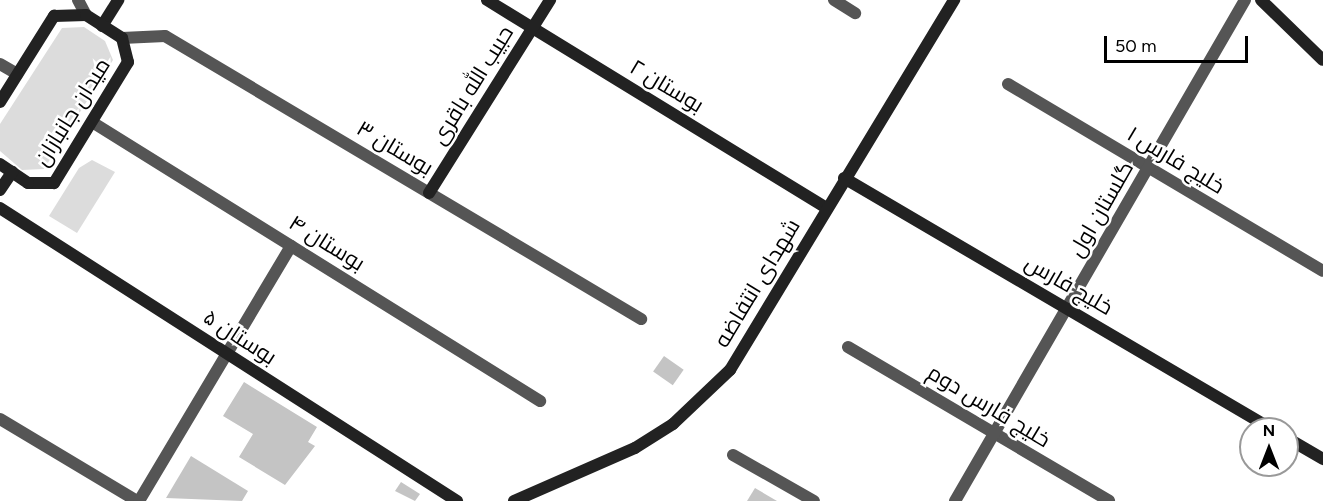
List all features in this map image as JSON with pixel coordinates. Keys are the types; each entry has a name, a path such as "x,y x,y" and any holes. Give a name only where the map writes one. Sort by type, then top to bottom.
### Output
{"street":[{"path":"0,102 54,16 86,15 78,0"},
{"path":"102,26 118,0"},
{"name":"بوستان ۲","path":"487,0 826,208"},
{"name":"حبیب الله باقری","path":"429,193 550,0"},
{"path":"834,0 855,13"},
{"name":"شهدای انتفاضه","path":"514,501 635,448 673,424 730,370 844,178 954,0"},
{"name":"گلستان اول","path":"955,501 1245,0"},
{"path":"1261,0 1323,60"},
{"name":"میدان جانبازان","path":"0,164 28,183 54,183 128,62 122,38 86,15"},
{"name":"بوستان ۳","path":"122,38 165,36 641,319"},
{"path":"0,64 17,74"},
{"name":"خلیج فارس ۱","path":"1008,84 1323,271"},
{"name":"بوستان ۴","path":"92,122 540,400"},
{"path":"0,190 12,172"},
{"name":"خلیج فارس","path":"844,178 1252,417"},
{"name":"بوستان ۵","path":"0,208 457,501"},
{"path":"0,419 138,501 291,246"},
{"name":"خلیج فارس دوم","path":"848,347 1109,501"},
{"path":"1299,445 1323,459"},
{"path":"733,455 814,501"}],"shaded area":[{"path":"84,27 105,41 113,60 44,169 22,170 0,151 0,124 62,28"},
{"path":"92,160 115,172 77,233 49,216 79,168"}],"building":[{"path":"664,356 684,370 673,385 653,372"},
{"path":"244,382 317,427 308,442 315,446 285,485 239,457 253,434 223,416"},
{"path":"191,456 248,491 242,501 166,498"},
{"path":"401,482 420,494 415,501 395,491"},
{"path":"755,488 777,501 747,501"}]}
